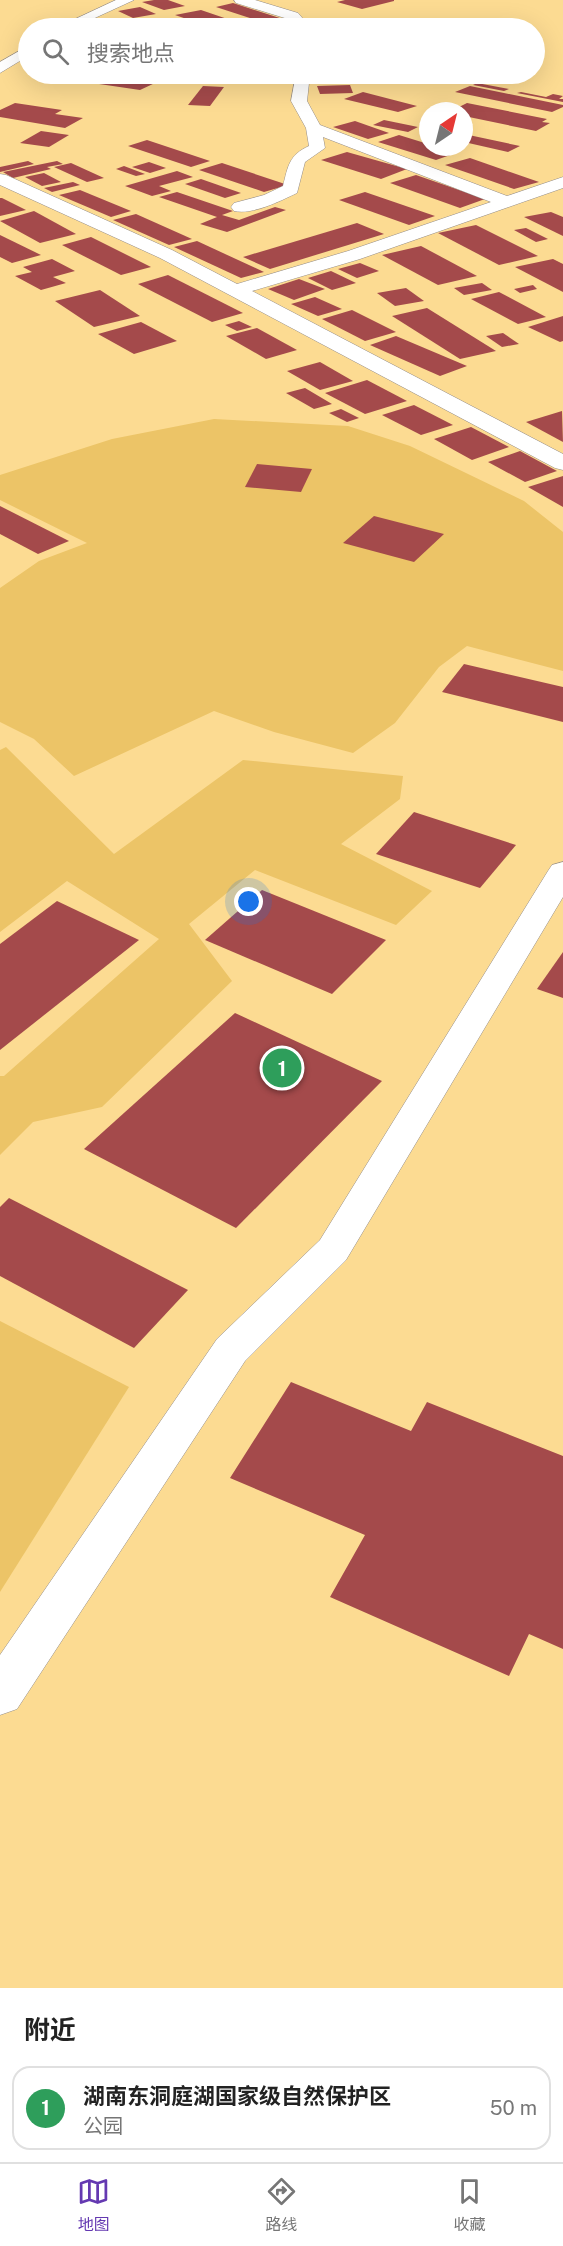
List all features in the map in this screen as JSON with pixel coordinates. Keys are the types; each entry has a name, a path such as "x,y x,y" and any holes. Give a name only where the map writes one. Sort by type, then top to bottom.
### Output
{"street":[{"path":"86,18 127,0"},
{"path":"241,0 295,18"},
{"path":"0,69 18,57"},
{"path":"240,207 270,199 291,189 295,164 299,156 317,148 314,128 299,101 302,84"},
{"path":"314,128 507,202"},
{"path":"0,179 166,254 563,463"},
{"path":"236,290 354,255 563,182"},
{"path":"0,1694 231,1350 333,1250 560,881"}],"shaded area":[{"path":"0,0 563,0 563,1988 0,1988"},
{"path":"214,419 348,426 410,446 524,501 563,532 563,671 467,646 439,667 395,723 353,753 274,732 214,711 74,776 34,739 0,722 0,588 39,561 87,543 0,500 0,475 112,439"},
{"path":"6,747 114,854 243,760 403,776 400,799 341,844 432,891 396,925 255,870 189,924 232,981 102,1107 33,1122 0,1155 0,1076 4,1076 159,939 67,881 0,932 0,750"},
{"path":"0,1321 129,1387 0,1592"}],"building":[{"path":"168,0 185,6 164,10 142,2"},
{"path":"345,0 394,1 362,9 337,2"},
{"path":"233,3 280,18 250,18 216,7"},
{"path":"140,7 156,14 133,18 118,11"},
{"path":"201,10 224,18 184,18 175,15"},
{"path":"99,84 153,84 140,90"},
{"path":"482,84 509,89 504,91 473,85"},
{"path":"350,85 353,93 320,94 317,86"},
{"path":"203,86 224,87 210,106 188,105"},
{"path":"470,86 563,105 563,107 552,112 455,92"},
{"path":"363,92 417,106 398,112 344,99"},
{"path":"517,93 546,97 553,94 563,96 559,99 563,99 563,102"},
{"path":"15,103 62,110 55,114 83,118 65,128 0,117 0,110"},
{"path":"473,104 547,119 542,122 550,123 536,131 473,118"},
{"path":"384,120 418,127 408,132 373,125"},
{"path":"355,121 389,133 368,139 333,127"},
{"path":"41,131 69,135 49,147 20,143"},
{"path":"399,135 419,141 419,155 378,142"},
{"path":"473,136 520,146 508,152 473,144"},
{"path":"147,140 210,161 191,167 128,146"},
{"path":"347,152 407,169 381,179 321,160"},
{"path":"423,156 447,156 436,160"},
{"path":"470,158 539,182 514,189 445,165"},
{"path":"28,161 34,164 0,172 0,167"},
{"path":"57,161 63,164 13,178 3,172"},
{"path":"149,162 166,168 150,173 132,167"},
{"path":"71,163 104,178 87,182 54,167"},
{"path":"222,163 288,185 264,192 199,170"},
{"path":"124,166 145,174 136,176 116,169"},
{"path":"177,171 193,177 159,186 171,191 152,196 125,186"},
{"path":"44,173 61,182 42,186 25,177"},
{"path":"416,175 485,199 460,208 390,183"},
{"path":"201,179 241,193 225,198 185,184"},
{"path":"73,182 80,185 52,192 44,188"},
{"path":"80,190 131,211 111,217 59,195"},
{"path":"177,192 233,211 222,215 239,220 275,207 286,210 227,232 200,224 217,217 159,197"},
{"path":"365,192 435,216 409,225 339,200"},
{"path":"0,198 2,198 26,210 0,216"},
{"path":"34,211 76,234 40,243 0,221"},
{"path":"551,212 563,217 563,236 524,217"},
{"path":"136,214 192,239 169,245 113,220"},
{"path":"357,223 384,234 270,269 243,257"},
{"path":"476,225 538,256 499,265 438,233"},
{"path":"526,228 548,239 536,242 514,230"},
{"path":"0,235 41,255 12,263 0,257"},
{"path":"91,237 151,267 121,275 62,245"},
{"path":"197,241 264,272 241,278 174,247"},
{"path":"421,246 477,276 438,285 382,255"},
{"path":"52,259 75,271 53,277 66,283 41,290 15,276 32,272 23,267"},
{"path":"553,259 563,264 563,292 515,267"},
{"path":"360,263 379,271 357,278 338,269"},
{"path":"331,271 356,283 332,290 308,278"},
{"path":"168,275 243,313 212,322 138,284"},
{"path":"299,279 325,289 294,300 268,289"},
{"path":"482,283 492,290 464,295 454,288"},
{"path":"533,285 537,289 520,293 514,289"},
{"path":"406,288 424,301 395,306 377,293"},
{"path":"100,290 140,316 94,327 55,301"},
{"path":"499,292 546,317 518,324 471,299"},
{"path":"315,297 342,309 318,316 291,304"},
{"path":"427,308 496,351 460,359 392,316"},
{"path":"352,310 396,332 365,341 322,319"},
{"path":"563,316 563,341 560,342 528,327"},
{"path":"239,321 252,327 237,331 225,325"},
{"path":"141,322 177,341 134,354 98,334"},
{"path":"257,328 297,350 266,359 226,336"},
{"path":"503,333 519,344 502,347 486,336"},
{"path":"396,336 467,366 440,376 370,345"},
{"path":"320,362 353,381 320,390 287,371"},
{"path":"367,380 407,401 365,414 325,393"},
{"path":"305,388 332,404 314,409 286,393"},
{"path":"414,405 453,425 421,435 382,415"},
{"path":"341,409 359,418 347,422 329,413"},
{"path":"562,411 563,442 526,422"},
{"path":"471,427 509,447 472,460 434,439"},
{"path":"520,451 557,471 525,482 488,462"},
{"path":"257,464 312,469 301,492 245,487"},
{"path":"563,476 563,507 528,487"},
{"path":"0,506 69,541 38,554 0,534"},
{"path":"374,516 444,534 414,562 343,543"},
{"path":"464,664 563,687 563,722 442,692"},
{"path":"414,812 516,845 480,888 376,854"},
{"path":"262,890 386,940 332,994 205,940"},
{"path":"57,901 139,940 0,1050 0,944"},
{"path":"563,952 563,998 537,989"},
{"path":"235,1013 382,1081 236,1228 84,1149"},
{"path":"9,1198 188,1290 134,1348 0,1276 0,1207"},
{"path":"291,1382 411,1431 427,1402 563,1456 563,1649 529,1634 509,1676 330,1597 365,1535 230,1478"}],"place":[{"name":"湖南东洞庭湖国家级自然保护区","path":"282,1068"}]}
